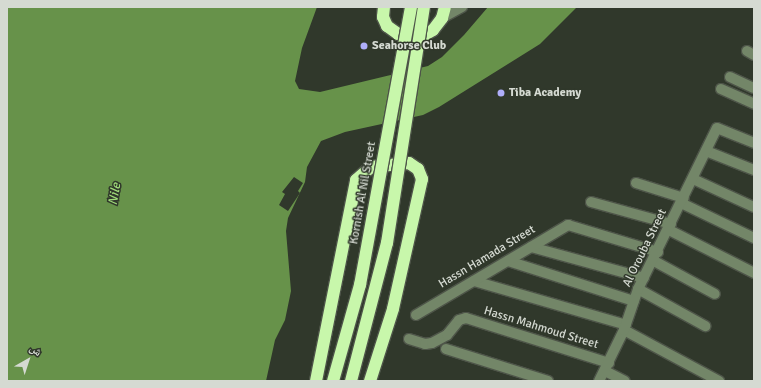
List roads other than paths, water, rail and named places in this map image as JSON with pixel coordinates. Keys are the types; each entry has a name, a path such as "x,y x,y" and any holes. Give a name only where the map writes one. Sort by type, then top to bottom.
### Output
{"highway":[{"path":"384,7 383,17 387,26 398,34 426,34 433,30 444,12"},
{"name":"Kornish Al Nil Street","path":"333,381 360,284 411,7"},
{"path":"351,381 388,236 424,7"},
{"path":"316,381 356,180 371,167 409,163 418,169 422,179 393,309 370,381"}],"street":[{"path":"444,12 462,7"},
{"path":"730,77 754,88"},
{"path":"721,90 754,104"},
{"name":"Al Orouba Street","path":"599,381 625,328 638,289 656,257 717,128 754,143"},
{"path":"706,151 754,170"},
{"path":"693,179 754,207"},
{"path":"636,183 683,201 754,238"},
{"path":"591,202 670,227 754,273"},
{"name":"Hassn Hamada Street","path":"416,315 566,226 573,226 656,257"},
{"path":"531,247 644,278"},
{"path":"656,257 715,294"},
{"path":"508,261 634,301"},
{"path":"474,281 625,328 719,381"},
{"path":"638,289 705,326"},
{"name":"Hassn Mahmoud Street","path":"409,339 425,344 432,343 448,335 459,320 466,318 607,367 625,381"},
{"path":"446,349 548,381"}],"water":[{"name":"Nile","path":"7,7 317,7 302,48 295,81 299,89 320,92 428,66 442,57 464,35 488,7 577,7 540,44 439,107 423,115 345,132 321,141 307,167 305,182 288,218 286,231 291,291 285,320 275,340 266,381 7,381"}],"place":[{"name":"Seahorse Club","path":"364,46"},
{"name":"Tiba Academy","path":"501,93"}]}
